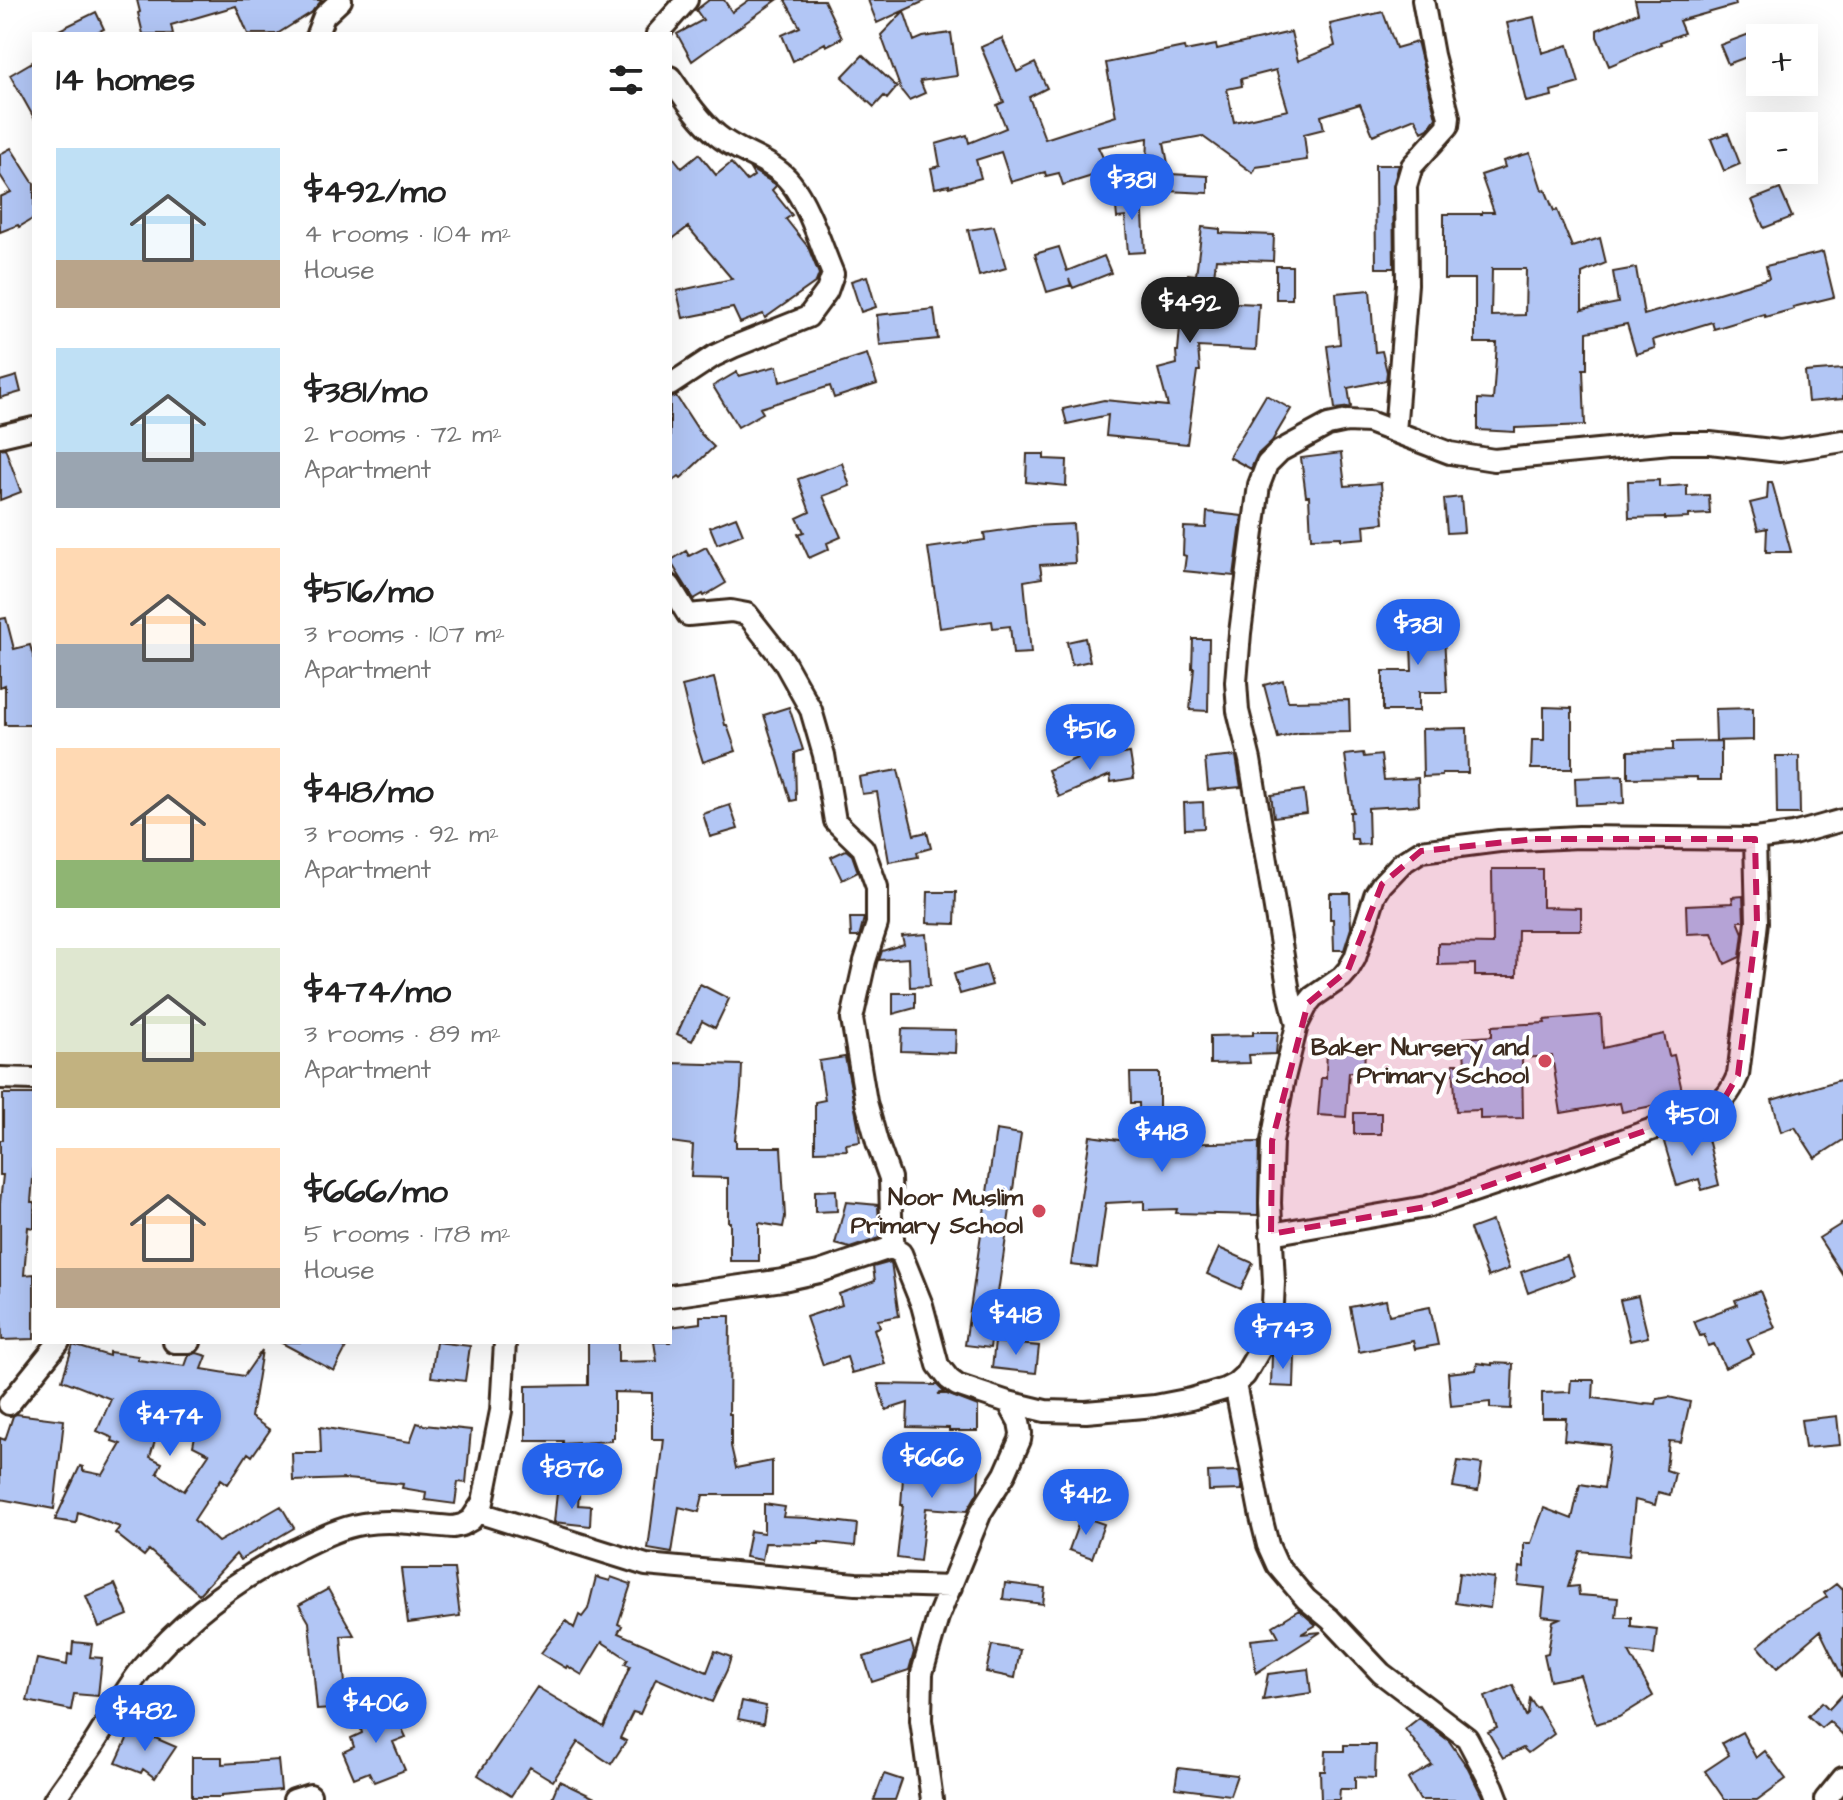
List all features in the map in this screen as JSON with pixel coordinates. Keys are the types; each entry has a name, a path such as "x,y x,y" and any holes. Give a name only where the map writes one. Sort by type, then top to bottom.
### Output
{"street":[{"path":"318,32 324,16 341,0"},
{"path":"659,32 687,0"},
{"path":"1395,432 1407,284 1406,186 1412,166 1448,126 1449,117 1423,0"},
{"path":"672,80 718,137 772,167 791,182 833,274 827,291 808,317 714,356 672,384"},
{"path":"1297,1025 1250,760 1238,711 1236,682 1259,485 1267,464 1280,451 1328,425 1347,421 1369,422 1450,453 1494,460 1670,443 1710,443 1780,451 1843,441"},
{"path":"0,436 32,428"},
{"path":"672,589 688,615 731,611 747,614 783,660 811,710 824,755 835,821 863,848 877,887 877,924 852,1019 866,1102 890,1178 894,1249"},
{"path":"672,1296 783,1280 894,1249 901,1253 922,1305 935,1356 942,1371 957,1385 1045,1411 1104,1412 1174,1403 1214,1393 1235,1384 1245,1375 1272,1324 1272,1141 1297,1025 1313,997 1348,970 1382,884 1402,863 1421,851 1516,839 1755,839 1793,834 1843,820"},
{"path":"1271,1234 1426,1207 1590,1152 1723,1101 1731,1092 1738,1075 1755,940 1755,839"},
{"path":"0,1078 32,1079"},
{"path":"9,1404 57,1344"},
{"path":"54,1800 142,1669 224,1592 283,1556 344,1528 389,1522 453,1527 471,1520 483,1502 497,1439 505,1344"},
{"path":"1235,1384 1261,1517 1277,1565 1306,1599 1330,1619 1381,1673 1467,1738 1498,1800"},
{"path":"932,1800 921,1720 922,1673 938,1617 981,1512 1005,1474 1020,1440 1019,1422 1008,1402"},
{"path":"477,1512 646,1565 856,1584 951,1587"},
{"path":"1825,1800 1843,1778"}],"highlighted area":[{"path":"1535,839 1755,839 1757,922 1738,1075 1723,1101 1705,1110 1426,1207 1271,1234 1272,1141 1308,1003 1348,970 1382,884 1421,851"}],"building":[{"path":"137,0 322,0 312,12 280,32 247,32 236,6 171,25 173,32 143,32"},
{"path":"709,0 724,0 732,12 749,0 777,0 692,61 677,34 703,20 696,10"},
{"path":"785,0 824,0 842,38 826,46 825,43 793,61 782,35 800,27"},
{"path":"868,0 927,0 877,23"},
{"path":"1635,0 1735,0 1736,5 1679,21 1684,33 1609,66 1597,30 1638,13"},
{"path":"904,11 914,41 951,33 957,76 920,81 925,93 909,100 901,90 881,35"},
{"path":"96,12 104,29 97,32 55,32"},
{"path":"1383,12 1396,48 1417,42 1436,118 1428,129 1422,132 1415,118 1373,135 1360,104 1321,116 1324,129 1304,134 1307,160 1256,167 1253,173 1202,136 1164,143 1170,174 1208,176 1208,193 1146,190 1148,138 1098,147 1108,168 1063,185 1059,173 1046,176 1045,172 1011,182 1001,152 976,160 981,178 935,188 931,168 940,166 936,144 967,135 969,143 1006,128 997,105 1004,102 981,47 1002,38 1017,72 1035,63 1047,88 1029,97 1045,139 1116,116 1106,63 1184,47 1185,51 1216,45 1217,49 1291,32 1298,61 1335,46 1330,24","holes":["1276,70 1288,110 1234,122 1227,89 1242,86 1241,79"]},
{"path":"1534,17 1542,53 1568,45 1579,83 1551,91 1552,96 1526,102 1507,23"},
{"path":"1746,35 1746,57 1728,64 1720,45"},
{"path":"863,55 897,87 887,99 884,96 874,107 842,77"},
{"path":"32,62 32,114 10,75"},
{"path":"1728,133 1740,164 1724,171 1711,139"},
{"path":"11,148 32,181 32,219 19,227 0,232 0,197 11,192 0,175 0,154"},
{"path":"1530,153 1542,190 1545,189 1554,211 1557,210 1572,247 1600,238 1606,263 1582,273 1582,310 1618,303 1613,272 1636,268 1644,315 1769,278 1766,266 1823,252 1834,297 1714,329 1712,322 1653,340 1655,348 1636,354 1627,324 1587,332 1587,369 1583,369 1585,425 1515,428 1515,432 1478,430 1478,399 1493,400 1497,343 1475,343 1475,279 1444,279 1444,214 1494,212 1481,175 1505,167 1503,161","holes":["1492,269 1526,269 1525,315 1491,316"]},
{"path":"699,154 716,175 731,163 747,181 754,176 750,169 775,184 772,190 792,215 786,219 808,247 819,274 816,282 765,318 763,314 740,323 733,308 683,318 677,291 732,279 688,227 672,239 672,156 682,168"},
{"path":"1375,165 1399,165 1393,186 1394,268 1376,268"},
{"path":"1780,189 1792,217 1764,228 1752,200"},
{"path":"1142,196 1145,252 1128,253 1125,217 1117,218 1115,197"},
{"path":"994,226 1006,268 979,276 968,230"},
{"path":"1202,227 1220,229 1220,233 1274,235 1273,261 1216,259 1212,294 1217,294 1216,302 1259,304 1256,350 1198,347 1200,371 1197,371 1187,444 1106,436 1108,415 1067,424 1063,409 1104,400 1168,406 1158,369 1177,364 1183,291 1186,291 1188,274 1196,275"},
{"path":"1059,247 1067,271 1104,256 1111,273 1073,288 1069,279 1071,285 1047,292 1035,254"},
{"path":"1276,266 1292,266 1292,299 1276,299"},
{"path":"867,276 876,307 861,312 851,281"},
{"path":"1370,290 1375,352 1382,351 1386,380 1348,388 1351,407 1335,409 1327,346 1340,344 1336,293"},
{"path":"934,309 938,339 880,345 877,315"},
{"path":"867,354 877,384 834,398 830,386 760,408 763,413 738,427 713,386 737,372 739,376 777,366 780,382"},
{"path":"1843,369 1843,399 1808,402 1805,372"},
{"path":"17,376 21,392 0,398 0,381"},
{"path":"1266,395 1291,409 1272,441 1257,455 1251,469 1229,457"},
{"path":"676,396 701,434 714,447 681,478 679,476 672,481 672,397"},
{"path":"5,448 21,492 0,500 0,449"},
{"path":"1341,453 1345,486 1381,483 1384,523 1364,525 1365,538 1311,538 1309,496 1306,496 1301,458"},
{"path":"1027,454 1044,454 1044,459 1067,460 1066,486 1026,482"},
{"path":"842,463 850,486 823,496 841,537 827,543 829,549 809,558 798,534 804,532 797,518 810,512 798,479"},
{"path":"1659,480 1659,487 1687,485 1687,496 1709,495 1710,514 1689,515 1689,518 1629,518 1628,481"},
{"path":"1768,482 1772,482 1791,552 1766,552 1767,528 1758,530 1750,503 1767,499"},
{"path":"1461,497 1464,532 1447,533 1444,499"},
{"path":"1207,512 1242,516 1234,576 1184,571 1184,527 1206,528"},
{"path":"736,517 743,534 717,544 710,527"},
{"path":"1073,524 1075,563 1040,565 1042,578 1024,581 1031,653 1013,654 1010,626 993,628 992,621 940,628 928,548 985,540 984,533"},
{"path":"706,547 726,583 694,599 672,564 672,560 686,551 689,556"},
{"path":"1443,616 1447,692 1419,692 1419,711 1383,711 1383,671 1412,671 1410,617"},
{"path":"6,618 14,649 30,645 32,725 5,725 5,685 0,687 0,619"},
{"path":"1085,638 1090,661 1072,665 1067,642"},
{"path":"1193,639 1209,639 1208,711 1190,710"},
{"path":"714,678 725,725 736,751 703,762 682,686"},
{"path":"1283,680 1288,701 1349,700 1350,732 1298,733 1278,738 1264,685"},
{"path":"789,707 803,750 795,753 796,800 791,801 764,715"},
{"path":"1544,707 1572,708 1572,769 1531,769 1532,740 1544,740"},
{"path":"1753,708 1753,740 1716,741 1715,709"},
{"path":"1467,728 1468,773 1423,777 1422,729"},
{"path":"1721,741 1721,780 1697,780 1697,777 1628,778 1628,751 1673,750 1673,742"},
{"path":"1130,753 1134,778 1111,782 1110,775 1059,797 1048,770 1082,756 1084,760"},
{"path":"1363,753 1364,757 1381,755 1384,780 1418,778 1419,805 1368,808 1369,844 1358,845 1357,839 1351,839 1350,812 1353,812 1345,755"},
{"path":"1236,756 1241,787 1208,790 1205,759"},
{"path":"1776,756 1799,756 1800,814 1777,814"},
{"path":"898,770 914,835 927,832 931,848 917,852 918,857 889,862 877,792 862,794 859,777"},
{"path":"1623,776 1624,803 1576,805 1575,778"},
{"path":"1304,790 1307,813 1274,817 1271,795"},
{"path":"1203,802 1204,828 1185,829 1184,803"},
{"path":"730,805 738,829 710,837 703,814"},
{"path":"846,850 852,855 858,872 842,880 831,857"},
{"path":"1492,869 1542,869 1542,907 1581,908 1581,930 1518,930 1517,976 1475,976 1475,964 1438,965 1438,943 1493,944"},
{"path":"928,892 956,892 955,924 927,923"},
{"path":"1330,893 1350,893 1351,928 1344,950 1334,950"},
{"path":"1743,896 1744,921 1738,921 1743,933 1740,957 1725,964 1712,933 1687,934 1686,905 1733,903 1732,897"},
{"path":"850,918 864,918 859,937 851,937"},
{"path":"926,934 930,986 910,987 909,958 879,960 882,951 904,944 902,936"},
{"path":"986,965 992,985 960,994 954,974"},
{"path":"700,984 729,999 715,1028 702,1021 692,1041 677,1034"},
{"path":"893,993 915,993 915,1008 893,1014"},
{"path":"1601,1015 1603,1048 1664,1034 1669,1056 1674,1055 1685,1104 1668,1110 1667,1103 1622,1112 1620,1103 1561,1113 1552,1056 1522,1058 1523,1118 1480,1119 1480,1110 1456,1111 1453,1064 1465,1064 1463,1038 1492,1036 1492,1026"},
{"path":"902,1029 956,1030 955,1053 901,1051"},
{"path":"1253,1032 1278,1032 1276,1054 1249,1055 1250,1063 1210,1064 1210,1036 1253,1035"},
{"path":"1327,1046 1365,1047 1364,1073 1349,1072 1346,1117 1318,1115 1321,1078 1326,1078"},
{"path":"845,1057 860,1142 846,1144 847,1150 815,1151 815,1102 825,1100 819,1061"},
{"path":"672,1063 742,1065 736,1147 781,1147 785,1217 783,1227 759,1223 759,1261 730,1261 728,1178 691,1177 693,1145 672,1142 675,1089 672,1089"},
{"path":"1130,1073 1159,1073 1159,1109 1164,1109 1165,1144 1259,1142 1258,1215 1176,1213 1177,1209 1144,1210 1144,1201 1106,1203 1097,1268 1071,1265 1090,1136 1140,1143 1139,1103 1131,1103"},
{"path":"1843,1079 1843,1140 1815,1158 1795,1127 1781,1132 1772,1100"},
{"path":"3,1094 32,1094 32,1228 28,1227 24,1275 32,1274 32,1339 2,1340 0,1203 3,1175 0,1175 0,1140 3,1140"},
{"path":"1354,1113 1381,1113 1381,1134 1354,1134"},
{"path":"1705,1126 1719,1185 1702,1190 1699,1179 1677,1186 1664,1142 1675,1139 1674,1135"},
{"path":"996,1130 1021,1134 990,1348 965,1345"},
{"path":"836,1190 837,1211 815,1212 815,1191"},
{"path":"846,1202 878,1205 880,1238 850,1248 835,1244"},
{"path":"1492,1221 1509,1269 1488,1277 1470,1229"},
{"path":"1843,1223 1843,1275 1819,1238"},
{"path":"1219,1248 1253,1263 1241,1289 1207,1274"},
{"path":"1567,1256 1574,1276 1528,1293 1521,1272"},
{"path":"891,1262 899,1316 878,1320 880,1327 874,1329 885,1364 852,1373 847,1357 823,1365 806,1317 842,1305 839,1294 875,1281 873,1267"},
{"path":"1760,1291 1775,1328 1747,1339 1754,1354 1725,1368 1714,1344 1708,1346 1694,1321 1737,1305 1735,1300"},
{"path":"1638,1296 1648,1337 1630,1341 1620,1300"},
{"path":"1386,1300 1389,1315 1430,1307 1438,1345 1415,1349 1413,1341 1359,1352 1350,1307"},
{"path":"700,1316 730,1316 729,1414 736,1468 772,1461 772,1495 703,1495 699,1512 679,1507 672,1553 648,1549 664,1439 652,1439 652,1393 614,1392 614,1438 611,1441 563,1444 563,1441 526,1441 526,1386 588,1385 588,1344 618,1344 618,1362 657,1361 654,1344 672,1344 672,1327 700,1323"},
{"path":"995,1342 1039,1346 1036,1373 992,1368"},
{"path":"284,1344 339,1344 346,1348 334,1371"},
{"path":"436,1344 470,1346 465,1381 431,1377"},
{"path":"73,1345 109,1356 109,1352 138,1356 138,1360 185,1366 189,1355 197,1353 207,1356 202,1369 244,1376 262,1350 251,1417 270,1430 252,1456 248,1453 228,1484 221,1479 194,1520 218,1542 281,1506 294,1528 240,1560 236,1554 199,1594 149,1550 144,1556 115,1533 120,1527 78,1512 76,1523 55,1520 80,1466 83,1471 103,1475 121,1444 97,1431 111,1399 62,1380","holes":["165,1409 198,1421 193,1446 209,1454 184,1491 157,1473 162,1463 150,1457"]},
{"path":"1272,1355 1295,1355 1294,1387 1271,1386"},
{"path":"1477,1363 1513,1364 1511,1409 1490,1408 1490,1402 1451,1406 1448,1373 1476,1370"},
{"path":"1571,1380 1594,1380 1593,1398 1644,1405 1656,1404 1657,1399 1669,1397 1690,1402 1681,1442 1669,1441 1666,1470 1675,1473 1670,1495 1658,1492 1655,1505 1635,1500 1629,1556 1580,1551 1568,1587 1578,1586 1579,1595 1618,1598 1616,1617 1631,1617 1631,1626 1657,1629 1654,1655 1629,1652 1653,1696 1619,1717 1596,1724 1580,1675 1550,1681 1544,1654 1548,1653 1553,1621 1560,1618 1542,1616 1545,1588 1518,1585 1520,1567 1524,1568 1524,1543 1531,1543 1544,1508 1572,1519 1580,1484 1604,1488 1610,1445 1564,1440 1566,1418 1542,1418 1542,1393 1570,1392"},
{"path":"878,1384 937,1385 944,1392 938,1394 947,1394 978,1406 978,1431 907,1427 908,1403 886,1410"},
{"path":"16,1414 64,1420 54,1509 0,1499 0,1438 5,1440"},
{"path":"1837,1416 1840,1445 1805,1448 1801,1420"},
{"path":"417,1423 471,1430 466,1483 458,1482 455,1504 425,1500 426,1492 402,1488 403,1484 346,1479 293,1481 292,1453 321,1453 320,1427 410,1442"},
{"path":"1458,1461 1482,1464 1478,1491 1453,1487"},
{"path":"904,1464 956,1469 956,1464 979,1465 978,1492 967,1511 926,1508 920,1561 897,1558"},
{"path":"1239,1471 1242,1490 1209,1491 1208,1472"},
{"path":"557,1493 579,1495 578,1505 591,1506 590,1526 554,1522"},
{"path":"764,1504 785,1507 783,1517 857,1524 855,1546 819,1542 765,1543 762,1560 745,1557 750,1531 764,1533"},
{"path":"1081,1516 1104,1524 1092,1558 1069,1550"},
{"path":"401,1569 454,1569 460,1616 408,1623"},
{"path":"1459,1573 1494,1578 1490,1608 1455,1603"},
{"path":"596,1577 610,1581 611,1577 631,1584 618,1633 707,1672 715,1651 731,1657 727,1670 712,1702 656,1678 640,1714 633,1712 620,1738 626,1741 611,1764 578,1742 553,1781 530,1767 511,1796 478,1775 537,1687 604,1727 630,1666 625,1664 628,1659 602,1642 582,1675 541,1653 566,1621 574,1628 579,1615 582,1617 588,1609"},
{"path":"1005,1583 1045,1588 1043,1604 1003,1599"},
{"path":"115,1584 128,1615 99,1627 86,1596"},
{"path":"1836,1584 1841,1589 1843,1587 1843,1678 1820,1631 1777,1668 1758,1646 1789,1620 1827,1597 1824,1593"},
{"path":"328,1589 354,1635 341,1636 347,1708 317,1710 309,1622 299,1605"},
{"path":"1299,1610 1316,1625 1301,1634 1321,1632 1256,1673 1251,1640 1279,1637 1273,1626"},
{"path":"73,1642 92,1644 90,1657 102,1658 98,1696 74,1694 71,1710 27,1701 37,1659 67,1665"},
{"path":"911,1642 914,1652 909,1670 872,1682 864,1657"},
{"path":"992,1645 1020,1650 1015,1678 986,1672"},
{"path":"1308,1669 1311,1693 1263,1700 1268,1674"},
{"path":"1513,1685 1526,1716 1530,1699 1554,1734 1528,1753 1523,1748 1503,1758 1488,1732 1497,1728 1485,1697"},
{"path":"1843,1694 1843,1735 1829,1721 1821,1728 1808,1716 1822,1702 1829,1709"},
{"path":"742,1701 766,1706 763,1724 738,1719"},
{"path":"386,1703 392,1722 398,1720 406,1737 393,1742 405,1770 374,1782 369,1772 354,1778 343,1752 354,1747 351,1738 362,1733 356,1713"},
{"path":"1419,1718 1449,1741 1468,1768 1484,1800 1420,1800 1408,1779 1432,1765 1405,1729"},
{"path":"132,1728 176,1747 155,1778 143,1769 141,1773 116,1763"},
{"path":"1742,1732 1756,1758 1765,1751 1786,1779 1757,1800 1725,1800 1705,1771 1729,1755 1722,1743"},
{"path":"1344,1745 1376,1745 1375,1778 1355,1777 1355,1789 1340,1789 1339,1800 1321,1800 1320,1771 1325,1771 1326,1751 1344,1751"},
{"path":"192,1757 222,1757 222,1764 278,1760 281,1790 192,1797"},
{"path":"1178,1768 1237,1775 1230,1795 1175,1788"},
{"path":"884,1774 902,1780 895,1800 874,1800"},
{"path":"559,1781 599,1800 551,1800"}],"place":[{"name":"Baker Nursery and Primary School","path":"1545,1061"},
{"name":"Noor Muslim Primary School","path":"1039,1211"}]}
